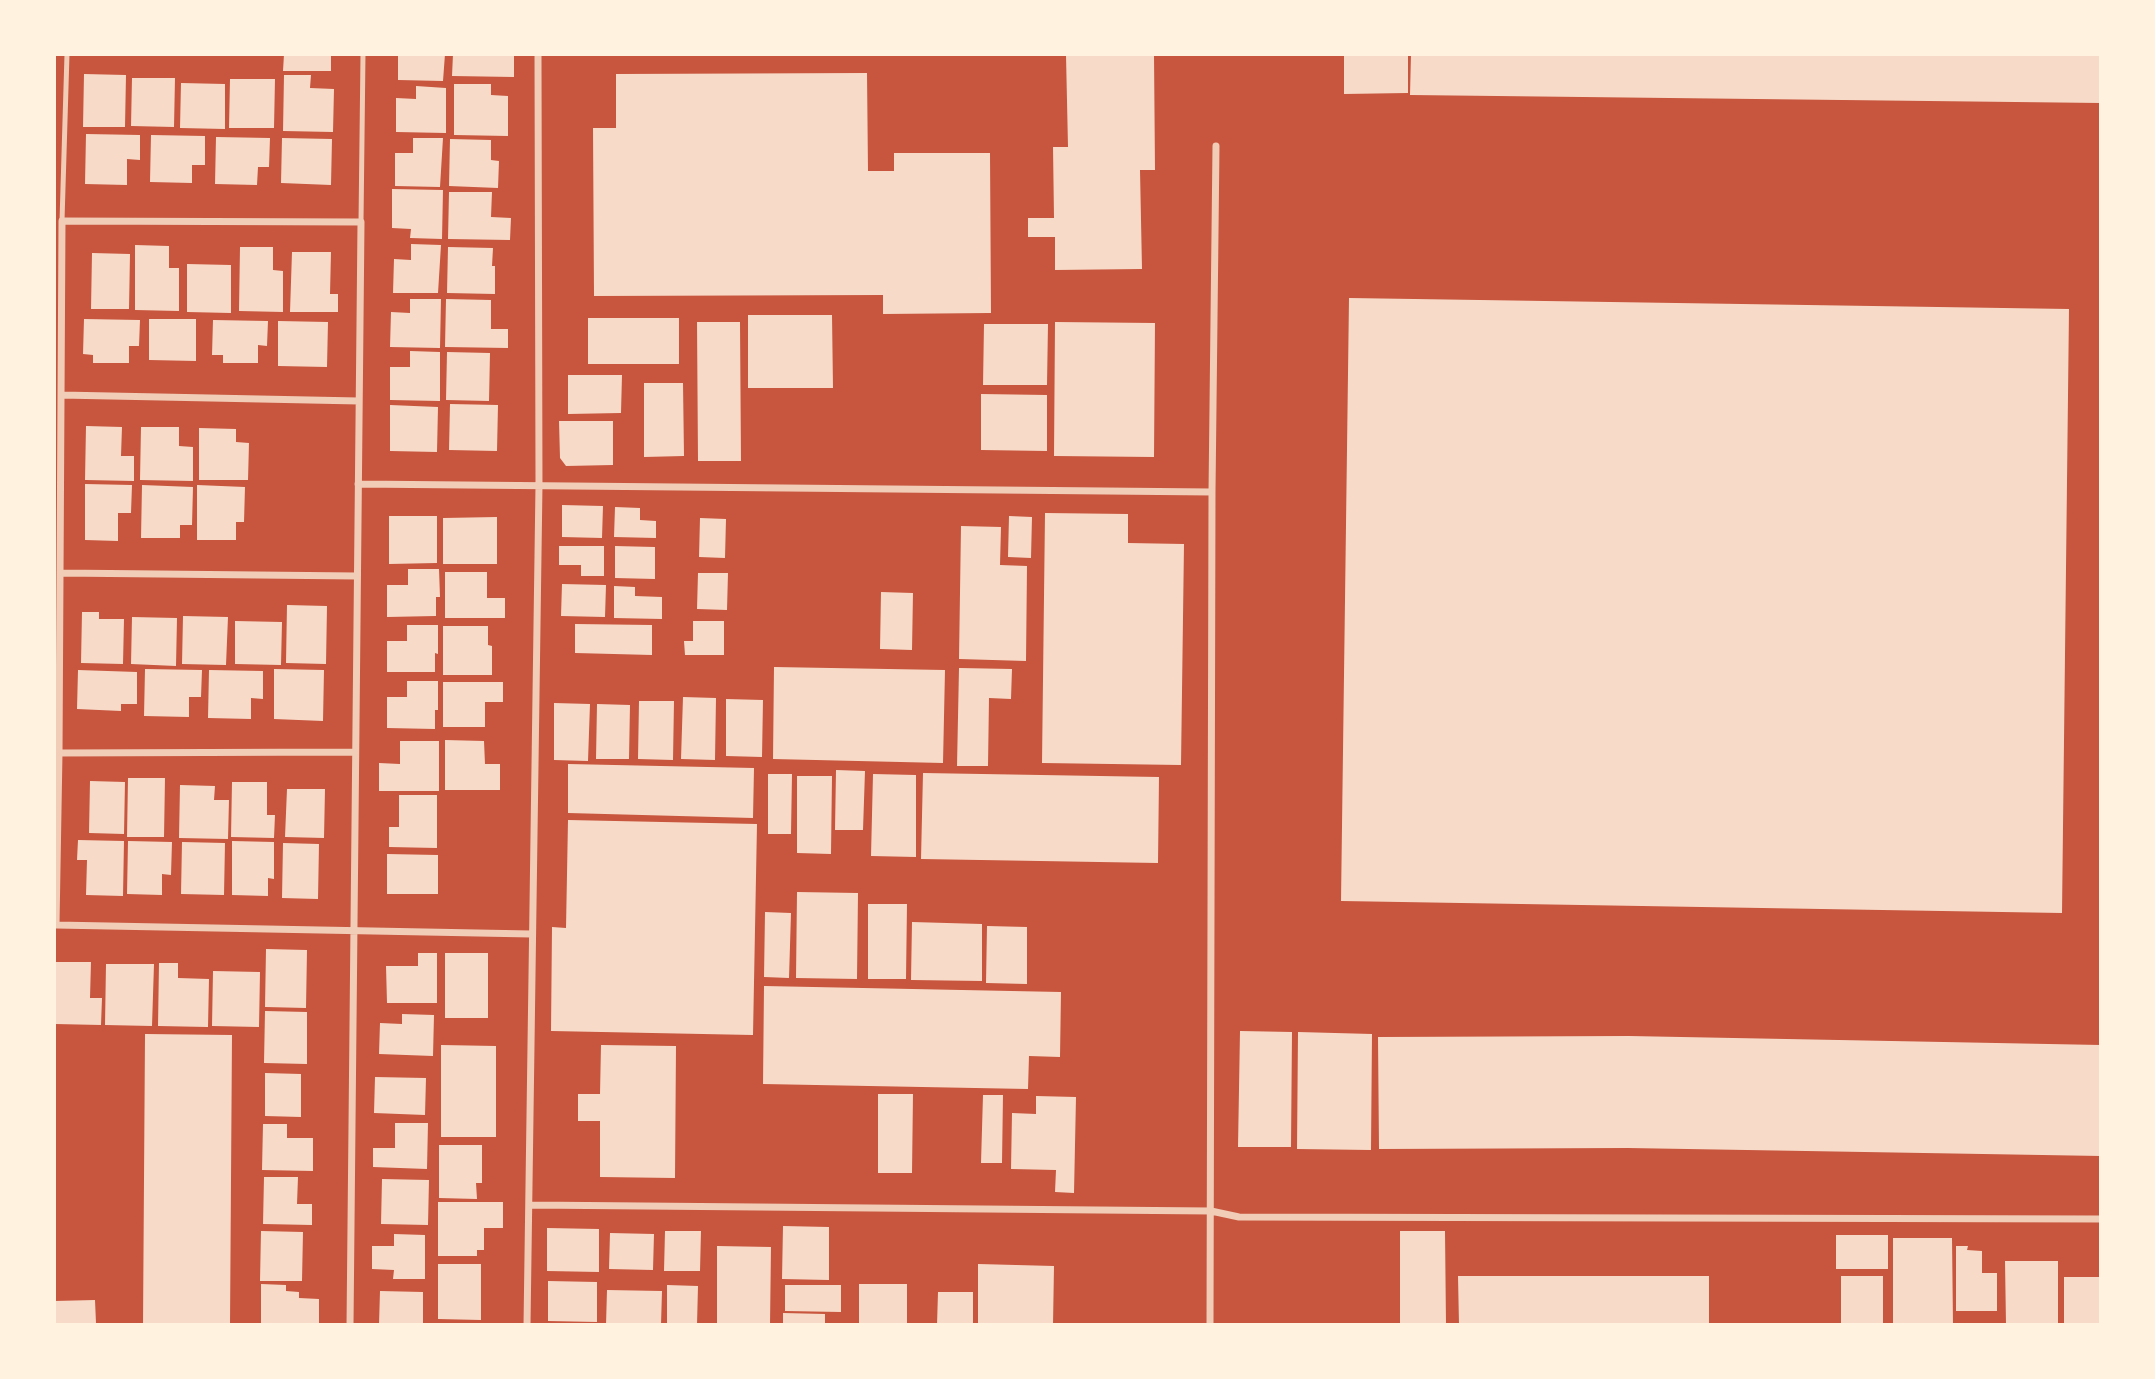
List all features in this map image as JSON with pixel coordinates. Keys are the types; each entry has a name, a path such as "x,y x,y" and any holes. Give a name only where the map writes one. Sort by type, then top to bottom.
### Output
{"street":[{"path":"527,1325 539,485 538,54"},
{"path":"1210,1325 1212,492 1216,146"},
{"path":"350,1325 355,932 361,222 62,220 56,925 355,932 531,934"},
{"path":"61,394 359,401"},
{"path":"358,484 1212,492"},
{"path":"60,573 357,576"},
{"path":"59,754 355,752"},
{"path":"530,1205 1211,1211 1239,1217 2101,1219"}],"lane":[{"path":"62,220 68,54"},
{"path":"361,222 363,54"}],"building":[{"path":"284,54 331,54 331,71 283,71"},
{"path":"398,54 445,54 443,81 398,80"},
{"path":"453,54 514,55 514,77 452,76"},
{"path":"1344,54 1408,54 1408,93 1344,94"},
{"path":"1411,54 2101,54 2101,103 1410,95"},
{"path":"1066,55 1154,55 1155,170 1140,170 1142,269 1055,270 1055,237 1028,237 1028,218 1054,218 1053,147 1068,147"},
{"path":"867,73 868,171 894,171 894,153 990,153 991,313 883,314 883,295 594,296 593,128 616,128 616,74"},
{"path":"84,74 126,75 125,127 83,127"},
{"path":"284,75 311,75 310,88 334,89 333,132 283,131"},
{"path":"132,78 175,78 174,127 131,126"},
{"path":"230,79 275,79 274,128 229,128"},
{"path":"181,83 225,84 225,129 180,128"},
{"path":"454,84 491,84 491,95 508,96 508,136 454,135"},
{"path":"416,86 446,88 446,133 396,132 396,98 416,99"},
{"path":"86,134 140,135 140,160 127,159 127,185 85,184"},
{"path":"151,135 205,136 205,165 192,165 192,183 150,182"},
{"path":"216,137 270,138 269,167 258,167 257,185 215,184"},
{"path":"282,138 332,139 331,185 281,183"},
{"path":"413,138 443,138 440,187 395,186 395,153 413,153"},
{"path":"450,139 491,140 491,160 499,161 498,188 449,186"},
{"path":"392,189 443,190 442,239 410,238 411,229 392,228"},
{"path":"449,192 492,192 491,217 511,218 510,240 448,239"},
{"path":"411,244 441,245 438,293 393,293 394,259 411,260"},
{"path":"135,245 169,246 169,268 179,268 179,311 135,310"},
{"path":"240,247 273,247 273,270 283,271 283,312 239,311"},
{"path":"448,247 493,248 495,294 447,293"},
{"path":"292,252 331,252 330,294 338,294 338,312 290,312"},
{"path":"92,253 130,254 129,309 91,309"},
{"path":"187,264 231,265 231,313 187,312"},
{"path":"1349,298 2069,309 2062,913 1341,901"},
{"path":"410,299 441,299 440,348 390,347 391,312 410,313"},
{"path":"446,299 491,300 491,329 508,329 508,348 445,347"},
{"path":"748,315 832,315 833,388 748,388"},
{"path":"588,318 679,318 679,364 588,364"},
{"path":"84,319 140,320 139,346 129,346 129,363 93,363 93,355 83,354"},
{"path":"149,319 196,319 196,361 149,360"},
{"path":"213,320 268,321 267,346 258,345 258,363 223,363 223,355 212,355"},
{"path":"278,321 328,322 327,367 278,366"},
{"path":"697,322 740,322 741,461 698,461"},
{"path":"1055,322 1155,323 1154,457 1054,456"},
{"path":"984,324 1048,324 1047,385 983,385"},
{"path":"410,351 440,352 440,401 390,400 390,367 410,367"},
{"path":"447,352 490,353 489,401 446,400"},
{"path":"568,375 622,375 621,413 568,414"},
{"path":"644,383 683,383 684,456 644,457"},
{"path":"981,394 1047,395 1047,451 981,450"},
{"path":"450,404 498,405 497,451 449,450"},
{"path":"390,405 438,407 437,452 390,451"},
{"path":"559,421 613,421 613,465 566,466 560,458"},
{"path":"86,426 122,427 121,456 134,456 134,481 85,480"},
{"path":"141,427 179,427 179,446 193,447 193,481 140,480"},
{"path":"199,428 236,429 236,442 249,443 248,480 199,480"},
{"path":"85,484 132,485 131,513 118,513 118,541 85,540"},
{"path":"142,485 193,487 192,525 180,525 180,538 141,538"},
{"path":"197,485 245,487 244,522 236,522 236,540 197,540"},
{"path":"562,505 603,506 602,538 562,537"},
{"path":"615,507 640,508 640,520 656,521 656,538 614,537"},
{"path":"1045,513 1128,514 1128,543 1184,544 1181,765 1042,763"},
{"path":"389,516 437,516 437,563 389,564"},
{"path":"1009,516 1032,517 1031,558 1008,557"},
{"path":"497,517 497,564 443,564 443,518"},
{"path":"700,518 726,519 725,558 699,557"},
{"path":"961,526 1001,527 1000,565 1027,566 1026,661 959,659"},
{"path":"559,546 604,546 604,576 581,576 581,565 559,565"},
{"path":"615,546 655,547 655,579 615,578"},
{"path":"408,569 439,569 440,597 436,597 436,616 387,617 387,585 408,585"},
{"path":"445,572 487,572 487,598 505,598 505,618 445,618"},
{"path":"698,573 728,573 727,610 697,609"},
{"path":"562,584 606,585 605,617 561,616"},
{"path":"614,586 635,587 635,596 662,597 662,619 614,618"},
{"path":"881,592 913,593 912,650 880,649"},
{"path":"287,605 327,606 326,664 286,663"},
{"path":"82,612 99,612 99,619 124,619 123,664 81,663"},
{"path":"183,616 228,617 226,665 182,664"},
{"path":"132,617 177,618 176,666 131,664"},
{"path":"235,621 282,622 281,665 235,664"},
{"path":"693,621 724,621 724,655 685,655 684,641 693,641"},
{"path":"575,624 652,625 652,655 575,653"},
{"path":"407,625 438,625 435,672 387,672 387,641 407,641"},
{"path":"443,626 488,626 488,645 492,646 492,675 443,675"},
{"path":"774,667 945,670 943,763 773,759"},
{"path":"959,668 1012,669 1011,699 989,698 988,766 957,766"},
{"path":"145,669 202,670 201,697 189,697 189,717 144,716"},
{"path":"274,669 324,670 323,721 274,719"},
{"path":"78,670 137,672 137,704 121,704 121,711 77,709"},
{"path":"209,670 263,671 263,699 251,698 251,719 208,718"},
{"path":"407,681 438,681 435,729 387,728 387,697 407,697"},
{"path":"443,682 503,682 503,702 485,702 485,727 443,727"},
{"path":"683,697 716,698 715,760 681,759"},
{"path":"726,699 763,700 762,757 726,756"},
{"path":"639,701 674,701 673,760 638,759"},
{"path":"554,703 590,704 588,761 554,760"},
{"path":"597,704 630,705 629,759 596,759"},
{"path":"445,740 484,741 485,764 500,764 500,790 445,790"},
{"path":"400,741 439,741 439,791 379,791 379,763 400,764"},
{"path":"568,764 754,768 753,818 568,813"},
{"path":"836,770 865,771 863,830 835,830"},
{"path":"923,773 1159,777 1158,863 921,859"},
{"path":"768,774 792,774 791,834 768,834"},
{"path":"873,774 916,775 916,857 871,856"},
{"path":"797,776 832,776 831,854 797,853"},
{"path":"128,778 165,778 164,837 127,837"},
{"path":"90,781 125,782 124,834 89,833"},
{"path":"232,782 267,782 267,815 275,815 274,838 231,837"},
{"path":"180,785 215,786 214,800 229,800 228,839 179,838"},
{"path":"287,789 325,789 324,838 285,837"},
{"path":"399,795 437,795 437,848 389,847 389,827 399,827"},
{"path":"568,820 757,824 753,1035 551,1031 552,927 566,928"},
{"path":"78,840 124,841 123,896 86,895 87,860 77,860"},
{"path":"128,841 172,842 171,875 162,874 162,895 127,894"},
{"path":"232,841 274,842 274,879 268,878 268,896 232,895"},
{"path":"182,842 225,843 224,895 181,894"},
{"path":"283,843 319,844 318,899 282,898"},
{"path":"387,854 438,855 438,894 387,894"},
{"path":"797,892 858,893 857,979 796,978"},
{"path":"868,904 907,904 906,979 868,979"},
{"path":"765,912 791,913 789,978 764,977"},
{"path":"912,922 982,924 982,981 911,980"},
{"path":"987,926 1027,927 1027,984 986,983"},
{"path":"266,949 307,950 306,1008 265,1007"},
{"path":"418,953 437,953 437,1003 387,1003 386,966 418,966"},
{"path":"445,953 488,953 488,1018 445,1018"},
{"path":"56,962 91,962 90,998 102,998 101,1025 55,1024"},
{"path":"159,963 178,963 178,978 209,979 208,1027 158,1026"},
{"path":"106,964 154,964 152,1026 105,1025"},
{"path":"213,971 260,972 259,1027 212,1026"},
{"path":"764,986 1061,992 1060,1057 1029,1056 1028,1089 763,1084"},
{"path":"265,1011 307,1012 307,1064 264,1063"},
{"path":"402,1014 434,1015 433,1056 379,1054 380,1023 402,1024"},
{"path":"1240,1031 1292,1032 1291,1147 1238,1147"},
{"path":"1298,1032 1372,1034 1371,1150 1297,1149"},
{"path":"145,1034 232,1035 230,1325 143,1325"},
{"path":"1629,1036 2101,1045 2101,1156 1628,1148 1379,1149 1378,1037"},
{"path":"441,1045 496,1046 496,1137 441,1137"},
{"path":"601,1045 676,1046 675,1178 600,1177 600,1121 578,1121 578,1094 600,1094"},
{"path":"265,1073 301,1074 301,1117 265,1116"},
{"path":"375,1077 426,1078 425,1115 374,1113"},
{"path":"878,1094 913,1094 912,1173 878,1173"},
{"path":"983,1095 1003,1095 1002,1163 981,1163"},
{"path":"1036,1096 1076,1097 1074,1193 1055,1192 1056,1170 1011,1169 1012,1113 1036,1114"},
{"path":"395,1123 428,1123 427,1169 373,1167 373,1148 395,1148"},
{"path":"263,1124 287,1124 287,1138 313,1138 313,1171 262,1170"},
{"path":"439,1145 482,1145 482,1183 476,1183 477,1199 439,1198"},
{"path":"264,1177 298,1177 297,1204 312,1204 312,1225 263,1224"},
{"path":"382,1179 429,1180 428,1225 381,1224"},
{"path":"438,1202 503,1202 503,1228 484,1228 484,1250 477,1250 477,1256 438,1256"},
{"path":"783,1226 829,1227 829,1280 782,1279"},
{"path":"547,1228 599,1229 599,1272 547,1271"},
{"path":"261,1231 303,1232 302,1281 260,1281"},
{"path":"665,1231 701,1231 700,1271 664,1271"},
{"path":"1400,1231 1445,1231 1446,1325 1400,1325"},
{"path":"610,1233 654,1234 653,1270 609,1269"},
{"path":"394,1234 425,1235 425,1279 393,1279 394,1270 372,1269 372,1246 394,1246"},
{"path":"1836,1235 1888,1235 1888,1269 1836,1269"},
{"path":"1893,1238 1952,1238 1953,1325 1893,1325"},
{"path":"717,1246 771,1247 770,1325 717,1325"},
{"path":"1956,1246 1968,1246 1967,1250 1982,1251 1982,1273 1997,1273 1997,1311 1956,1311"},
{"path":"2005,1261 2058,1261 2058,1325 2006,1325"},
{"path":"438,1264 481,1264 481,1320 438,1319"},
{"path":"978,1264 1054,1266 1053,1325 978,1325"},
{"path":"1458,1276 1709,1276 1709,1325 1459,1325"},
{"path":"1841,1276 1883,1276 1883,1325 1841,1325"},
{"path":"2064,1277 2101,1277 2101,1325 2064,1325"},
{"path":"548,1281 597,1282 597,1322 548,1321"},
{"path":"261,1284 286,1285 286,1291 299,1292 299,1298 319,1299 319,1325 261,1325"},
{"path":"859,1284 907,1284 907,1325 859,1325"},
{"path":"667,1285 698,1286 697,1325 667,1325"},
{"path":"785,1285 841,1285 841,1312 785,1311"},
{"path":"607,1290 662,1291 661,1325 606,1325"},
{"path":"380,1291 423,1292 423,1325 379,1325"},
{"path":"938,1292 973,1292 973,1325 937,1325"},
{"path":"95,1300 96,1323 54,1324 54,1301"},
{"path":"783,1313 825,1314 825,1325 783,1325"}]}
